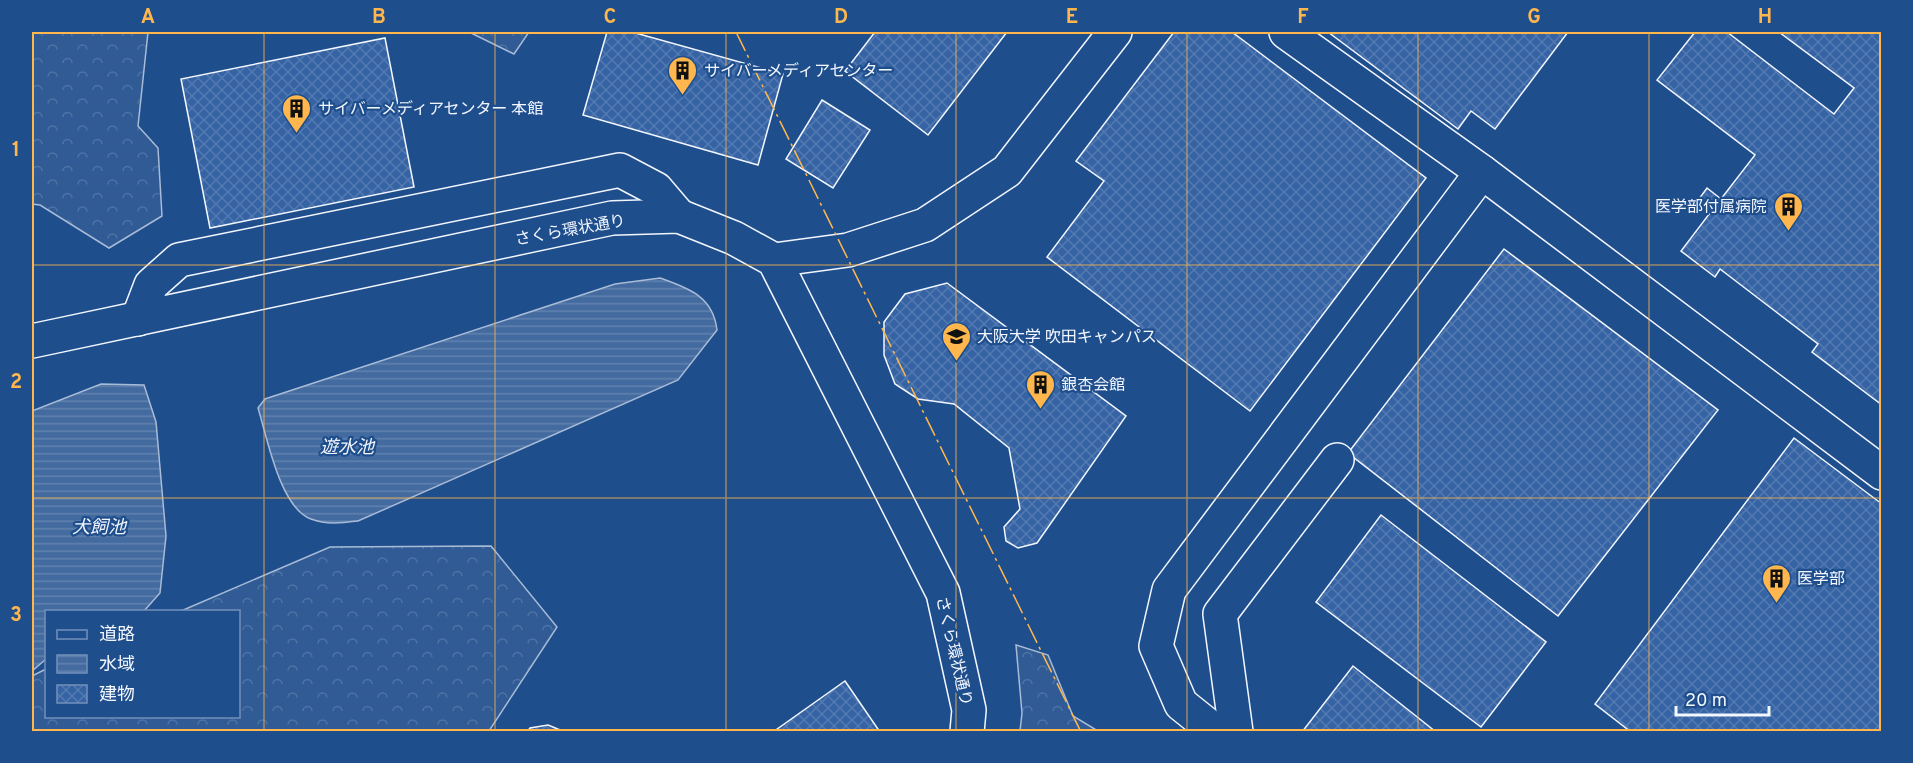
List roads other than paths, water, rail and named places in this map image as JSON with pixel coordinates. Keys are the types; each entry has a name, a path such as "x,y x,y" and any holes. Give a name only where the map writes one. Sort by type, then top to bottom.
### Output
{"lane":[{"path":"774,260 848,250 925,225 1007,171 1115,32"},
{"path":"1286,32 1482,172 1881,473"},
{"path":"138,319 151,285 179,260 620,170 656,189 679,216"},
{"path":"1216,732 1181,704 1156,646 1169,590 1482,172"},
{"name":"さくら環状通り","path":"32,341 612,218 679,216 734,238 774,260 943,593 969,710 967,732"},
{"path":"1236,732 1220,614 1337,460"}],"water":[{"name":"遊水池","path":"660,278 698,295 705,301 715,318 717,330 678,380 358,521 334,523 317,521 300,512 291,501 276,470 258,408 265,399 615,284"},
{"name":"犬飼池","path":"101,384 144,385 156,422 166,536 160,593 145,610 45,610 45,660 32,671 32,411"}],"place":[{"name":"サイバーメディアセンター","path":"683,96"},
{"name":"サイバーメディアセンター 本館","path":"297,134"},
{"name":"医学部付属病院","path":"1788,232"},
{"name":"大阪大学 吹田キャンパス","path":"956,362"},
{"name":"銀杏会館","path":"1040,410"},
{"name":"医学部","path":"1776,604"}]}
